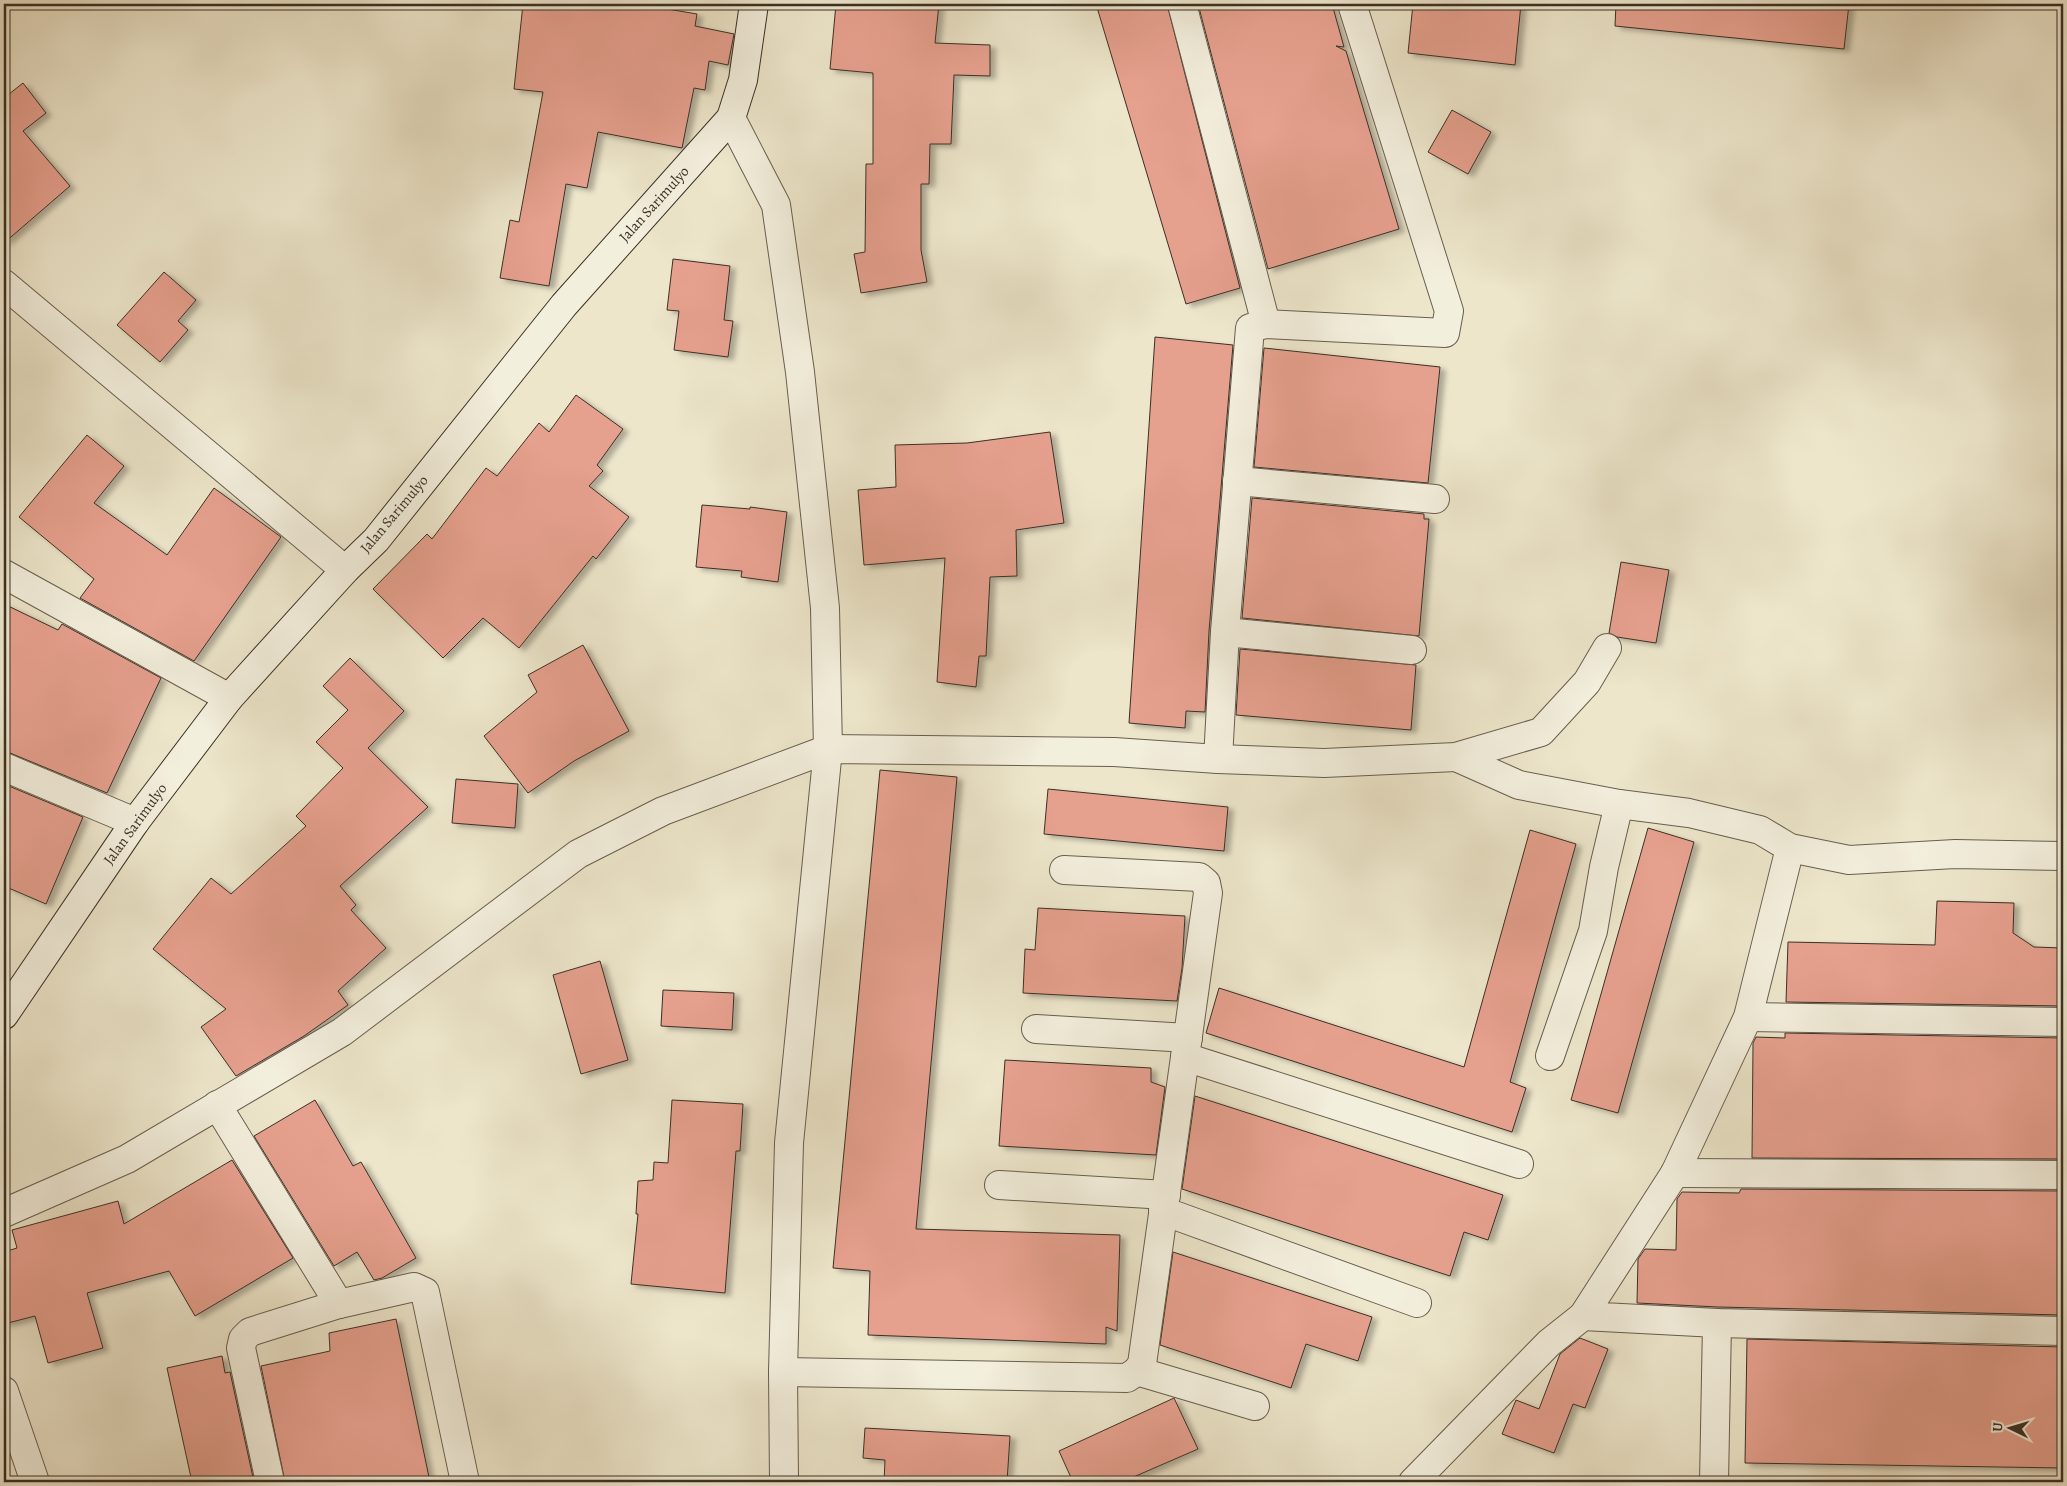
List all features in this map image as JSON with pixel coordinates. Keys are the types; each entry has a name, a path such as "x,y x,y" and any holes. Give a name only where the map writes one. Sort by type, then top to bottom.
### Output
{"street":[{"name":"Jalan Sarimulyo","path":"4,1015 136,822 229,698 345,570 376,540 564,305 731,118 743,80 754,4"},
{"path":"1182,4 1266,324"},
{"path":"1218,759 1225,632 1250,328 1266,324 1445,333 1449,312 1352,4"},
{"path":"731,118 776,205 800,372 825,608 828,749 789,1143 783,1372 784,1482"},
{"path":"4,284 345,570"},
{"path":"1237,481 1435,499"},
{"path":"4,574 229,698"},
{"path":"1225,632 1412,650"},
{"path":"4,1213 126,1159 342,1032 578,854 663,811 828,749 1114,752 1218,759 1324,763 1456,757 1541,732 1587,682 1608,648"},
{"path":"1456,757 1520,785 1619,804 1689,813 1760,830 1790,848 1849,860 1955,854 2063,856"},
{"path":"4,767 136,822"},
{"path":"1550,1056 1593,930 1604,867 1619,804"},
{"path":"1413,1482 1549,1343 1583,1316 1675,1173 1748,1017 1790,848"},
{"path":"783,1372 1127,1378 1137,1372 1142,1364 1208,894 1206,883 1199,877 1064,870"},
{"path":"1748,1017 2063,1022"},
{"path":"1036,1029 1186,1048 1519,1164"},
{"path":"217,1105 339,1304"},
{"path":"1675,1173 2063,1175"},
{"path":"999,1185 1164,1203 1417,1303"},
{"path":"270,1482 241,1348 243,1339 250,1332 339,1304 414,1287 425,1292 465,1482"},
{"path":"1583,1316 1717,1322 2063,1331"},
{"path":"1714,1482 1717,1322"},
{"path":"1137,1372 1255,1406"},
{"path":"4,1390 35,1482"}],"building":[{"path":"523,4 638,4 697,14 695,26 734,34 728,65 709,61 705,90 694,88 682,148 598,132 587,188 566,184 549,286 500,278 510,220 519,222 543,92 514,89"},
{"path":"836,4 939,4 935,43 990,45 990,76 954,75 951,144 930,144 929,184 921,184 921,250 927,282 861,293 854,254 865,252 866,164 873,164 873,73 830,69"},
{"path":"1096,4 1167,4 1240,288 1186,304"},
{"path":"1198,4 1332,4 1344,47 1336,46 1346,51 1399,229 1268,269"},
{"path":"1413,4 1521,4 1515,65 1408,53"},
{"path":"1616,4 1849,4 1844,49 1615,26"},
{"path":"23,83 46,113 23,131 70,186 4,243 4,98"},
{"path":"1452,110 1491,132 1468,174 1428,152"},
{"path":"673,259 730,266 724,320 733,321 728,357 674,350 679,311 667,310"},
{"path":"164,272 196,300 178,321 188,330 160,362 117,325"},
{"path":"1155,337 1233,345 1209,631 1205,712 1186,711 1185,728 1129,723"},
{"path":"1264,348 1440,367 1428,483 1254,467"},
{"path":"576,395 623,429 597,465 603,471 589,486 629,517 596,559 593,556 519,648 483,618 443,658 373,589 427,534 432,539 486,468 497,476 539,423 549,432"},
{"path":"1050,432 1064,523 1016,530 1017,576 990,577 986,656 979,656 976,687 937,682 945,558 864,565 858,490 896,487 895,445 967,443"},
{"path":"87,435 124,466 94,503 167,555 214,488 281,537 194,661 80,598 94,579 19,517"},
{"path":"1252,498 1424,514 1424,519 1429,519 1419,636 1242,618"},
{"path":"702,505 750,509 750,507 787,512 778,582 741,577 742,571 696,567"},
{"path":"1621,562 1669,570 1656,643 1617,637 1609,633"},
{"path":"4,604 58,630 62,624 161,678 107,793 4,752"},
{"path":"583,645 629,731 574,761 528,793 484,736 537,692 528,675"},
{"path":"1240,649 1416,665 1411,730 1236,715"},
{"path":"350,658 404,711 368,748 428,807 340,886 356,905 351,910 386,948 338,991 348,1005 304,1036 236,1076 201,1027 226,1009 153,949 211,878 231,894 306,826 296,816 343,768 316,742 348,710 323,686"},
{"path":"880,770 957,777 916,1229 1120,1235 1117,1331 1106,1327 1106,1344 868,1335 870,1271 833,1268"},
{"path":"456,779 518,784 515,828 452,823"},
{"path":"4,784 83,817 46,904 4,886"},
{"path":"1048,789 1228,807 1224,851 1044,834"},
{"path":"1648,828 1694,842 1618,1113 1571,1100"},
{"path":"1530,830 1576,844 1510,1082 1526,1088 1512,1132 1206,1033 1219,988 1464,1067"},
{"path":"1937,901 2014,903 2013,933 2034,947 2063,948 2063,1006 1786,1002 1788,942 1935,945"},
{"path":"1038,908 1185,916 1182,968 1177,1001 1023,993 1025,949 1035,950"},
{"path":"600,961 628,1060 581,1074 553,975"},
{"path":"663,990 734,993 732,1030 661,1026"},
{"path":"1785,1033 2063,1038 2063,1159 1752,1158 1753,1043 1756,1037 1785,1038"},
{"path":"1005,1060 1151,1068 1151,1082 1165,1087 1156,1155 999,1146"},
{"path":"1195,1096 1503,1195 1488,1240 1464,1232 1450,1276 1182,1189"},
{"path":"315,1100 353,1166 361,1162 416,1258 382,1278 374,1280 357,1252 334,1266 254,1136"},
{"path":"672,1100 743,1104 740,1151 736,1151 725,1293 631,1284 638,1214 636,1214 638,1181 653,1180 654,1162 668,1163"},
{"path":"232,1160 293,1258 195,1316 169,1271 87,1293 103,1348 48,1363 35,1316 4,1324 4,1252 17,1248 12,1230 118,1201 124,1224"},
{"path":"1741,1189 2063,1191 2063,1315 1718,1307 1637,1303 1638,1259 1645,1249 1676,1250 1677,1199 1682,1192 1739,1193"},
{"path":"1173,1252 1372,1317 1358,1361 1306,1344 1291,1388 1160,1345"},
{"path":"396,1319 430,1482 285,1482 261,1366 330,1351 329,1333"},
{"path":"1580,1338 1608,1349 1585,1408 1573,1404 1554,1453 1502,1434 1516,1400 1539,1409 1560,1354"},
{"path":"1747,1339 2063,1347 2063,1468 1745,1463"},
{"path":"222,1356 225,1373 230,1372 254,1482 192,1482 167,1368"},
{"path":"1174,1398 1198,1449 1122,1482 1073,1482 1059,1451"},
{"path":"865,1428 1010,1436 1007,1482 884,1482 885,1460 863,1458"}]}
